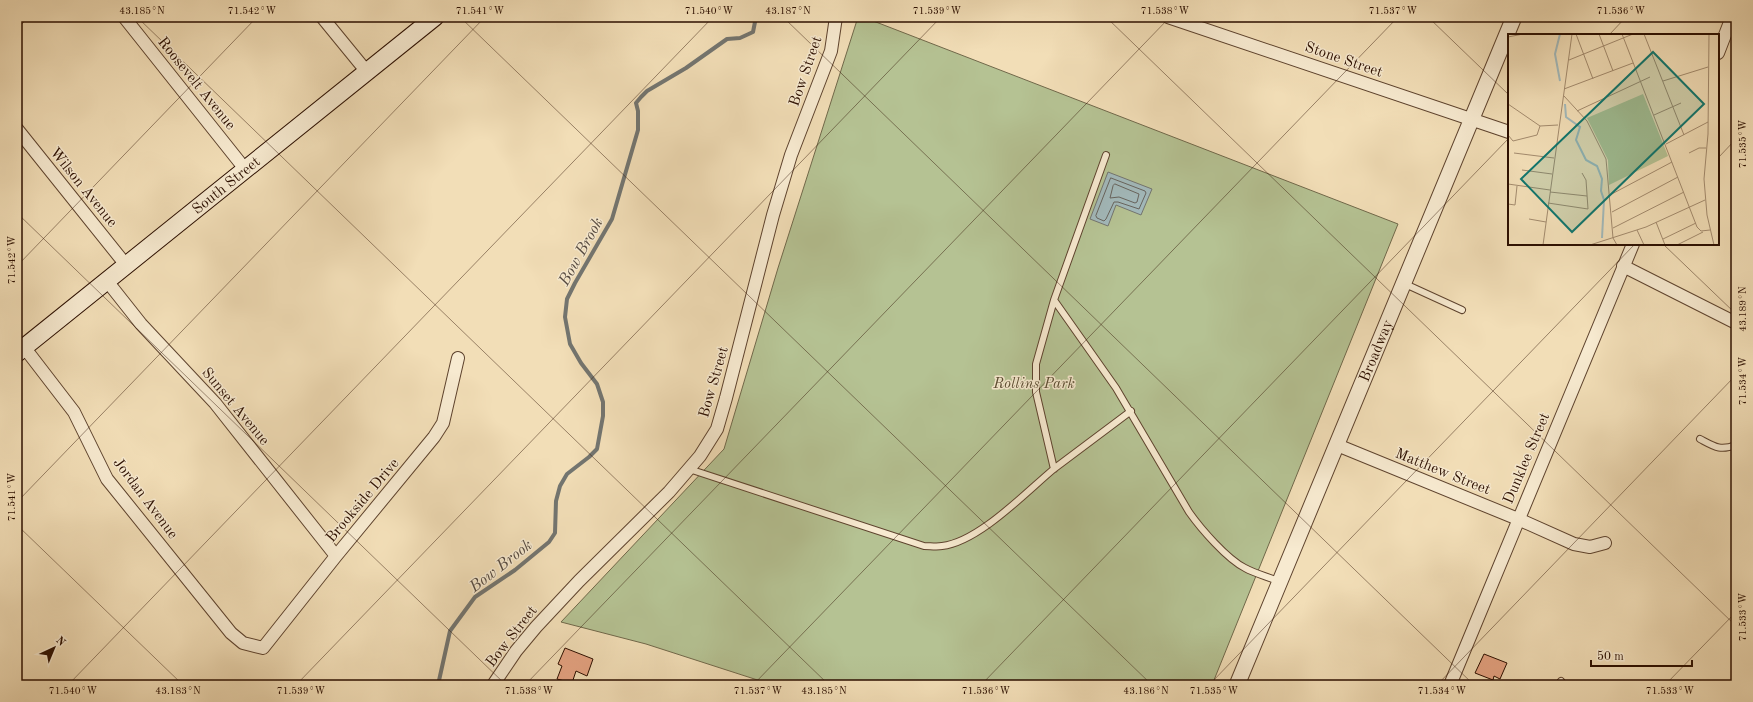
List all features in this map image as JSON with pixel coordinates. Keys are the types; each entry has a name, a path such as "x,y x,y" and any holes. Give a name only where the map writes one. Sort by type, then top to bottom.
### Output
{"main road":[{"name":"South Street","path":"20,350 435,17"}],"street":[{"name":"Roosevelt Avenue","path":"124,17 245,169"},
{"path":"322,17 367,72"},
{"name":"Bow Street","path":"493,685 516,651 536,627 579,581 669,492 700,456 716,429 726,398 773,215 791,155 831,51 836,17"},
{"name":"Stone Street","path":"1168,17 1508,132"},
{"name":"Broadway","path":"1237,685 1514,17"},
{"path":"1719,51 1732,17"},
{"name":"Wilson Avenue","path":"17,129 126,265"},
{"name":"Dunklee Street","path":"1450,685 1633,245"},
{"path":"1623,266 1736,323"},
{"name":"Sunset Avenue","path":"106,281 141,324 215,403 336,556"},
{"name":"Jordan Avenue","path":"20,350 74,412 107,479 231,633 243,643 262,648"},
{"name":"Brookside Drive","path":"262,648 437,432 443,423 458,358"},
{"name":"Matthew Street","path":"1337,444 1518,519 1574,544 1590,547 1604,543"}],"lane":[{"path":"1054,469 1036,392 1036,364 1054,300 1106,155"},
{"path":"1403,283 1462,310"},
{"path":"1054,300 1131,411 1186,506 1200,527 1244,568 1280,582"},
{"path":"689,469 924,546 942,546 956,543 968,537 994,519 1032,490 1054,469 1131,411"},
{"path":"1700,439 1716,448 1725,449 1736,445"}],"green space":[{"name":"Rollins Park","path":"858,17 863,17 1398,224 1212,685 773,685 646,644 561,622 724,449 778,268"}],"water":[{"path":"1108,172 1152,189 1141,215 1116,205 1108,226 1090,219"}],"building":[{"path":"565,648 593,659 587,676 576,671 572,683 557,679 562,666 558,664"},
{"path":"1484,654 1507,663 1500,679 1494,676 1493,680 1475,673"}],"waterway":[{"name":"Bow Brook","path":"438,685 450,631 475,597 515,570 549,542 555,533 556,501 560,486 567,474 597,449 603,416 603,402 597,384 581,363 570,344 565,317 567,299 612,219 638,130 638,111 636,103 647,91 686,68 727,39 740,38 753,32 756,17"}]}
